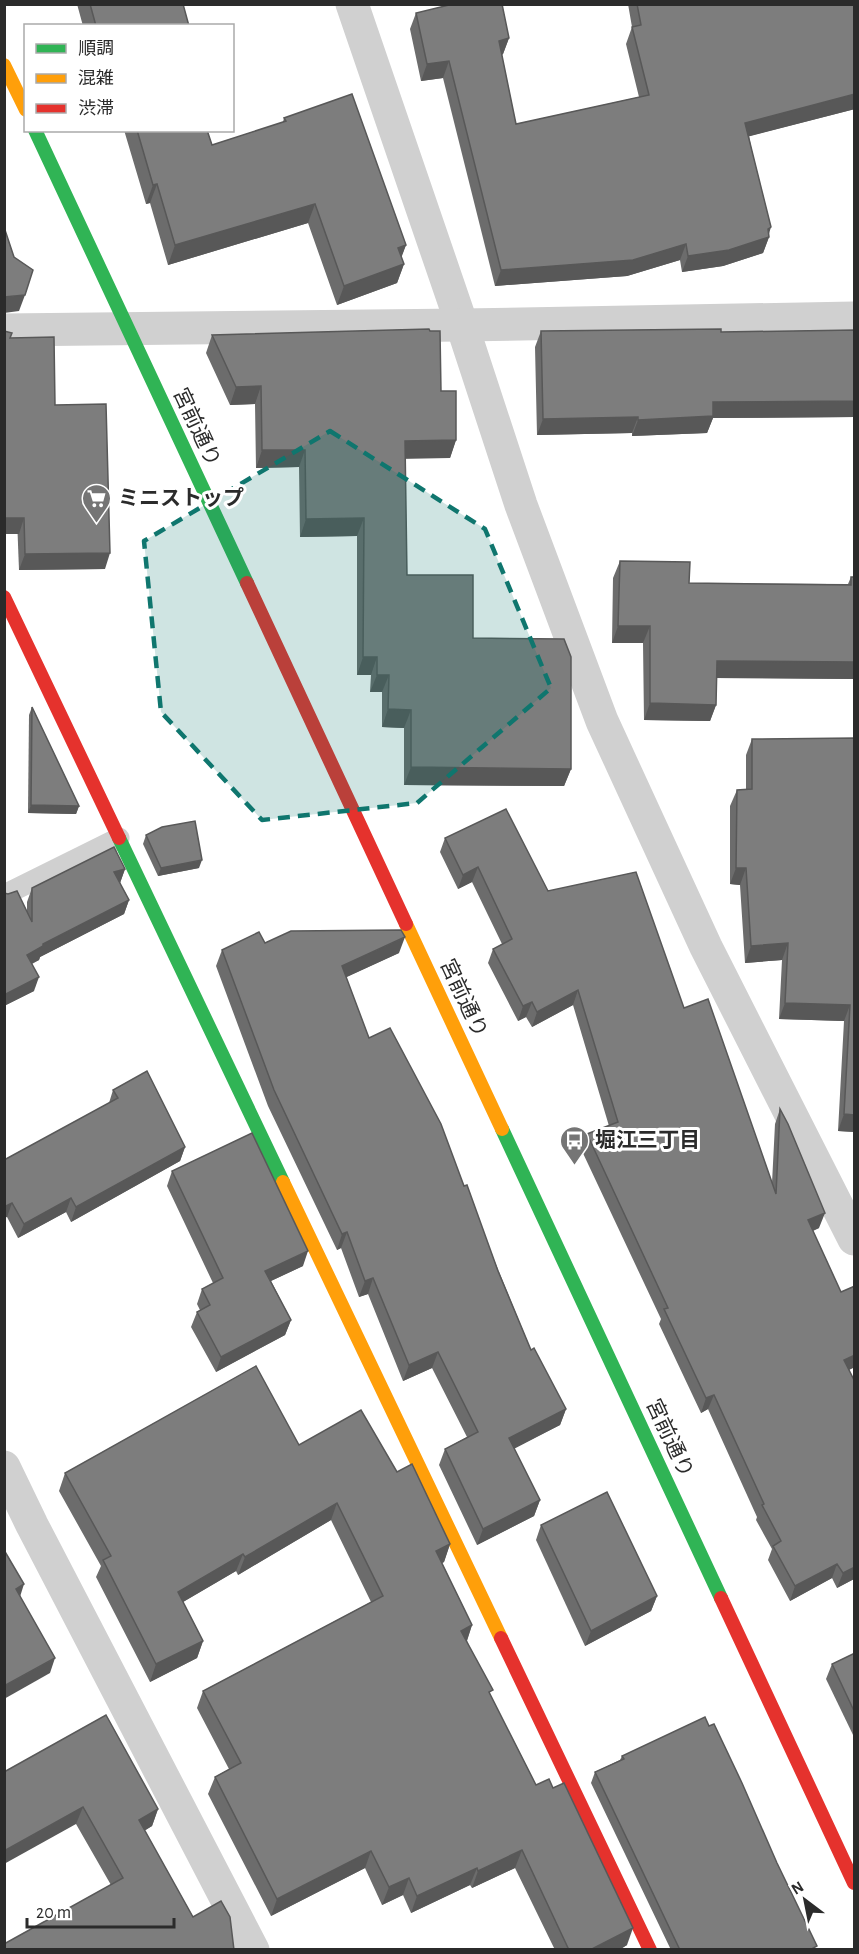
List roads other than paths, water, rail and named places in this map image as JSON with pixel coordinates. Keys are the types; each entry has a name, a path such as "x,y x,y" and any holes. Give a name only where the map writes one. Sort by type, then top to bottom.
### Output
{"street":[{"path":"352,4 521,505 602,721 706,947 855,1239"},
{"path":"4,65 24,106"},
{"name":"宮前通り","path":"36,132 855,1882"},
{"path":"4,330 855,318"},
{"path":"4,597 650,1950"},
{"path":"4,1467 253,1950"}],"lane":[{"path":"4,895 119,838"}],"place":[{"name":"ミニストップ","path":"97,524"},
{"name":"堀江三丁目","path":"574,1166"}]}
